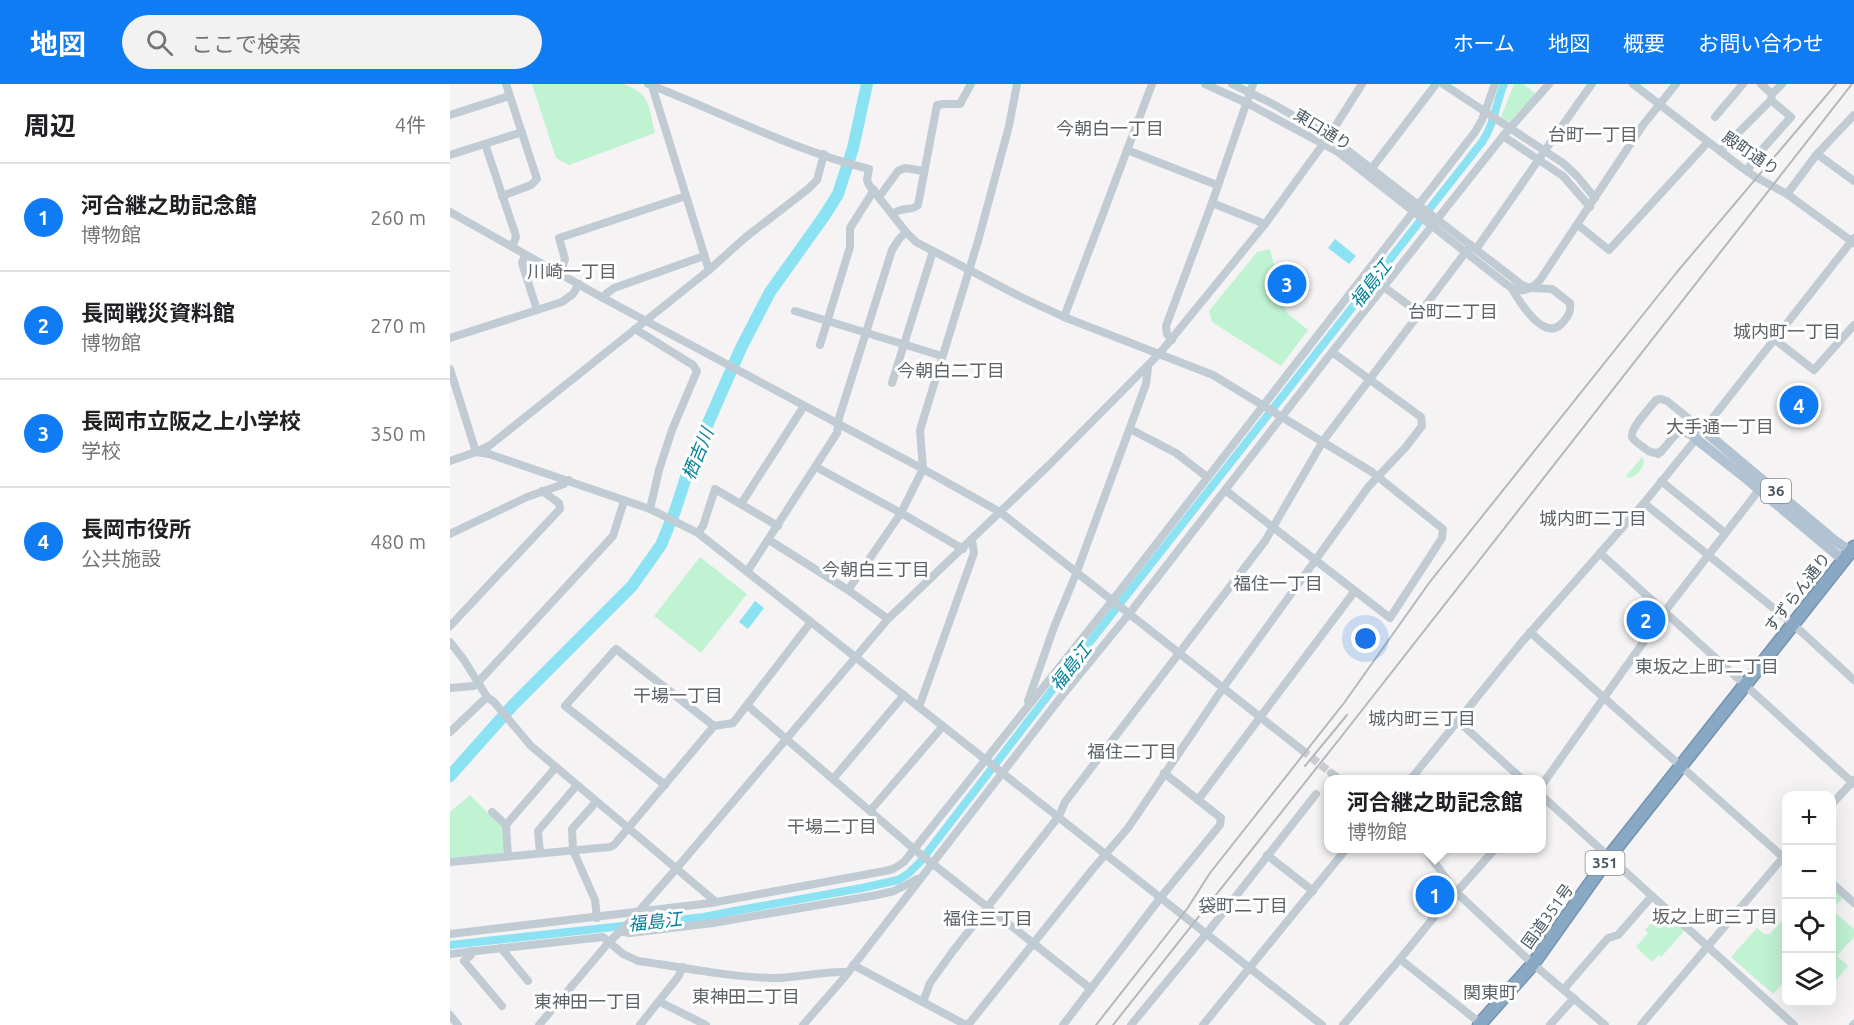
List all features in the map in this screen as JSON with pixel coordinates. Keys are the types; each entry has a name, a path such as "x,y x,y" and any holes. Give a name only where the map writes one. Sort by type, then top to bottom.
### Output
{"highway":[{"path":"1850,553 1854,568"},
{"name":"すずらん通り","path":"1681,766 1850,553"},
{"name":"国道351号","path":"1479,1024 1533,964 1609,857 1681,766"}],"main road":[{"name":"36","path":"1700,435 1759,490 1850,553"},
{"name":"36","path":"1700,435 1850,553"}],"street":[{"path":"502,196 531,185 537,179 506,84"},
{"path":"893,213 900,209 916,208 938,105 960,104 971,84"},
{"path":"848,590 900,513 923,469 920,430 970,271 1009,126 1017,84"},
{"path":"1064,317 1152,84"},
{"name":"東口通り","path":"1205,84 1247,103 1338,153 1418,210"},
{"name":"東口通り","path":"1232,84 1251,88 1329,136 1372,168 1418,210"},
{"path":"539,1025 888,619 963,549 1148,367 1172,340 1265,224 1323,145 1362,84"},
{"path":"1372,168 1436,84"},
{"path":"1443,84 1544,150 1577,176 1595,198"},
{"path":"450,934 716,902 836,881 892,869 904,862 916,851 988,761 1025,710 1113,602 1418,210 1475,132 1486,113 1495,84"},
{"path":"804,1025 927,872 931,862 1225,490 1280,416 1503,136 1507,126 1549,84"},
{"path":"923,1002 930,983 1059,816 1065,802 1265,541 1323,441 1419,313 1514,196 1538,158 1592,84"},
{"name":"殿町通り","path":"1633,84 1748,172 1787,194 1853,241"},
{"path":"1531,288 1540,280 1578,225 1643,125 1676,84"},
{"path":"1715,117 1743,84"},
{"path":"1748,172 1751,162 1791,117 1761,84"},
{"path":"1720,151 1782,84"},
{"path":"650,85 765,132 869,169 867,180 916,242 1064,317 1212,375 1372,472 1443,529 1442,538 1390,618 1225,490"},
{"path":"650,85 708,270"},
{"path":"1172,340 1167,334 1166,326 1212,203 1251,88"},
{"path":"450,115 510,96"},
{"path":"1787,194 1817,154 1854,115"},
{"path":"450,155 522,132"},
{"path":"1503,136 1563,176 1590,207"},
{"path":"1578,225 1609,250 1708,142"},
{"path":"485,144 516,237 512,247"},
{"path":"1127,150 1217,185"},
{"path":"1817,154 1854,181"},
{"path":"450,461 489,447 808,189 817,180 826,155"},
{"path":"820,345 850,247 850,229 876,193 898,171 902,169 924,171"},
{"path":"560,275 565,260 559,238 686,196"},
{"path":"1212,203 1265,224"},
{"path":"1418,210 1518,282 1531,288"},
{"path":"450,212 560,275 1000,512 1302,750"},
{"path":"747,572 837,433 892,250 906,232"},
{"path":"1414,775 1530,632 1700,435 1853,241"},
{"path":"1471,249 1512,289 1522,308 1550,329 1560,326 1569,315 1571,307 1570,303 1552,289 1548,282 1556,265 1556,256"},
{"path":"892,382 933,251"},
{"path":"525,255 522,263 537,310"},
{"path":"603,298 614,288 704,256"},
{"path":"450,338 568,298 579,284"},
{"path":"1384,287 1419,313"},
{"path":"1512,289 1552,289"},
{"path":"795,311 942,356"},
{"path":"1774,339 1814,370 1854,325"},
{"path":"635,329 693,364 697,371 672,430 659,470 652,510"},
{"path":"450,954 603,937 633,959 754,977 797,977 850,969 967,1025 1128,828 1223,688 1369,486 1418,432 1422,422 1421,417 1332,352"},
{"path":"1025,710 1054,627 1130,429 1146,384 1148,367"},
{"path":"450,369 476,452"},
{"path":"1661,399 1667,401 1700,435 1682,431 1660,452 1654,454 1634,440 1632,429 1656,400 1661,399"},
{"path":"741,504 804,406"},
{"path":"1130,429 1176,453 1208,477"},
{"path":"476,452 489,454 569,480 652,510 695,531 1322,1025"},
{"path":"816,467 963,549"},
{"path":"450,534 527,497 564,484 569,480"},
{"path":"1661,481 1724,532"},
{"path":"695,531 703,526 715,489 778,526"},
{"path":"1546,779 1664,612 1724,532 1759,490"},
{"path":"450,626 560,509 559,503 542,491"},
{"path":"450,688 474,686 478,682 613,536 624,501"},
{"path":"1644,502 1793,624 1854,680"},
{"path":"769,540 848,590 888,619"},
{"path":"919,707 974,553 972,540"},
{"path":"1600,553 1853,782 1836,800"},
{"path":"1198,800 1354,592"},
{"path":"450,862 609,847 714,726 733,723 811,622"},
{"path":"1530,632 1782,852"},
{"path":"450,642 490,699 524,738 627,829 716,902"},
{"path":"665,785 565,706 616,649 714,726"},
{"path":"833,779 904,695"},
{"path":"450,732 490,699"},
{"path":"748,706 916,851 1091,989"},
{"path":"1458,722 1517,775"},
{"path":"870,812 943,726"},
{"path":"506,825 556,767"},
{"path":"1063,1025 1161,897 1220,825 1221,819 1164,773"},
{"path":"540,853 538,831 577,785"},
{"path":"1134,1024 1316,794"},
{"path":"1546,800 1794,1025"},
{"path":"596,802 572,829 573,850 595,900 597,918"},
{"path":"492,812 506,825 508,856"},
{"path":"1203,1025 1344,853"},
{"path":"1428,853 1456,892 1533,964 1605,1025"},
{"path":"1344,1025 1435,916 1492,853"},
{"path":"1267,855 1313,891"},
{"path":"1641,1025 1782,858"},
{"path":"623,929 630,933 714,923 877,895 907,885 927,872"},
{"path":"1836,887 1854,903"},
{"path":"1564,989 1608,938 1618,935 1652,896"},
{"path":"501,948 528,981"},
{"path":"471,951 471,955 464,961 502,1006"},
{"path":"1400,959 1479,1024"},
{"path":"640,1025 660,1002 683,967"},
{"path":"1550,1025 1574,998"},
{"path":"660,1002 706,1025"}],"green space":[{"path":"532,84 624,84 640,92 644,97 655,133 569,165 556,158"},
{"path":"1514,84 1523,84 1536,94 1509,122 1501,117"},
{"path":"1270,249 1286,312 1308,330 1281,366 1212,322 1209,311 1257,252"},
{"path":"1642,457 1644,463 1641,469 1637,474 1628,478 1626,476"},
{"path":"700,557 747,594 701,653 654,616"},
{"path":"470,795 503,828 505,851 502,854 450,858 450,812"},
{"path":"1836,892 1843,898 1836,906"},
{"path":"1663,910 1685,930 1661,957 1659,955 1652,962 1636,947 1648,933 1645,930"},
{"path":"1836,913 1854,929 1854,937 1837,956 1848,966 1836,980"},
{"path":"1782,920 1782,984 1773,994 1731,957 1757,928 1764,934 1770,934"}],"water":[{"path":"1335,239 1356,256 1349,264 1328,248"},
{"path":"755,601 764,608 748,629 739,622"}],"waterway":[{"name":"栖吉川","path":"450,776 513,705 632,586 661,545 691,462 741,348 770,292 838,194 853,148 867,84"},
{"name":"福島江","path":"450,945 704,917 862,888 898,880 909,873 920,862 1482,142 1492,121 1504,84"}],"tunnel":[{"path":"1302,750 1331,773"}],"railway":[{"path":"1096,1025 1187,909 1210,873 1344,703 1429,583 1677,272 1836,84"},
{"path":"1113,1025 1852,84"},
{"path":"1305,766 1347,715"}],"place":[{"name":"長岡市立阪之上小学校","path":"1287,284"},
{"name":"長岡市役所","path":"1799,405"},
{"name":"長岡戦災資料館","path":"1646,620"},
{"name":"河合継之助記念館","path":"1435,895"}],"district":[{"name":"今朝白一丁目","path":"1110,129"},
{"name":"台町一丁目","path":"1593,135"},
{"name":"川崎一丁目","path":"572,272"},
{"name":"台町二丁目","path":"1453,312"},
{"name":"城内町一丁目","path":"1787,332"},
{"name":"今朝白二丁目","path":"951,371"},
{"name":"大手通一丁目","path":"1720,427"},
{"name":"城内町二丁目","path":"1593,519"},
{"name":"今朝白三丁目","path":"876,570"},
{"name":"福住一丁目","path":"1278,584"},
{"name":"東坂之上町二丁目","path":"1707,667"},
{"name":"干場一丁目","path":"678,696"},
{"name":"城内町三丁目","path":"1422,719"},
{"name":"福住二丁目","path":"1132,752"},
{"name":"干場二丁目","path":"832,827"},
{"name":"袋町二丁目","path":"1243,906"},
{"name":"坂之上町三丁目","path":"1715,917"},
{"name":"福住三丁目","path":"988,919"},
{"name":"関東町","path":"1490,993"},
{"name":"東神田二丁目","path":"746,997"},
{"name":"東神田一丁目","path":"588,1002"}]}
